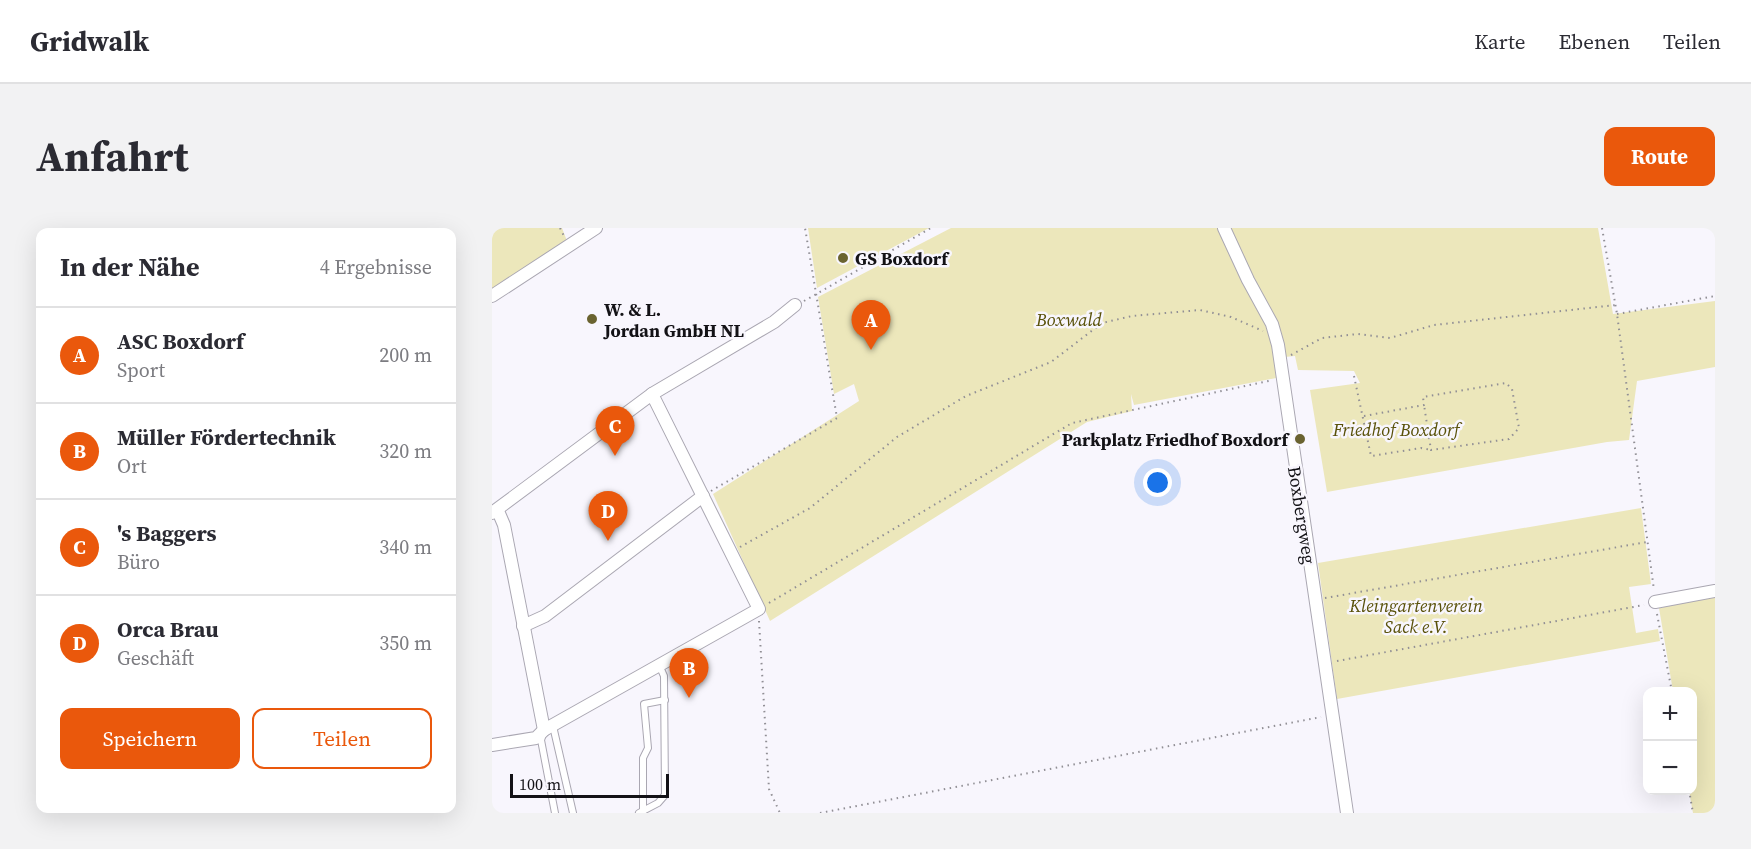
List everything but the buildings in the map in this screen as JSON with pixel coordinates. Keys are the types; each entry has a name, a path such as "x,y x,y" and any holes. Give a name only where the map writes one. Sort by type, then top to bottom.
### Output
{"street":[{"path":"492,296 596,228"},
{"name":"Boxbergweg","path":"1224,228 1272,324 1280,364 1347,813"},
{"path":"548,727 523,626 504,525 495,512 652,394 774,322 795,305"},
{"path":"492,746 536,738 548,727 759,609 652,394"},
{"path":"523,626 545,616 703,496"},
{"path":"1655,602 1715,591"}],"lane":[{"path":"641,812 665,795 664,676 659,665"},
{"path":"641,812 644,758 648,748 644,704 664,700"},
{"path":"548,727 541,740 555,813"},
{"path":"548,727 573,813"}],"path":[{"path":"703,496 837,418 805,228"},
{"path":"816,294 931,228"},
{"path":"1602,228 1616,305 1655,602 1671,687"},
{"path":"1617,314 1715,296"},
{"path":"1280,364 1299,348 1322,338 1358,334 1389,338 1434,325 1616,305"},
{"path":"730,552 810,508 897,437 966,396 1051,362 1102,323 1132,316 1200,310 1231,316 1264,331"},
{"path":"1354,376 1371,456 1421,448 1431,450 1509,439 1519,428 1512,389 1506,383 1423,397 1431,450"},
{"path":"780,813 770,789 759,609 1072,423 1282,379"},
{"path":"1364,416 1424,405"},
{"path":"1323,598 1647,542"},
{"path":"1345,660 1632,609"},
{"path":"820,813 1333,714"},
{"path":"1690,795 1693,813"}],"green space":[{"path":"492,228 562,228 567,241 492,291"},
{"name":"GS Boxdorf","path":"808,228 929,228 817,288"},
{"name":"Boxwald","path":"951,228 1598,228 1613,314 1715,301 1715,367 1637,381 1629,440 1327,492 1310,390 1360,383 1354,371 1298,370 1295,356 1274,358 1276,378 1134,405 1131,394 1132,411 1087,422 770,621 713,494 859,401 854,384 834,394 818,297"},
{"name":"Kleingartenverein Sack e.V.","path":"1641,508 1651,584 1629,587 1636,633 1658,629 1660,641 1337,699 1318,563"},
{"path":"1715,597 1715,813 1693,813 1690,795 1697,795 1697,687 1672,687 1659,608"}],"place":[{"name":"GS Boxdorf","path":"843,258"},
{"name":"W. & L. Jordan GmbH NL","path":"592,319"},
{"name":"ASC Boxdorf","path":"871,350"},
{"name":"Parkplatz Friedhof Boxdorf","path":"1300,439"},
{"name":"'s Baggers","path":"615,456"},
{"name":"Orca Brau","path":"608,541"},
{"name":"Müller Fördertechnik","path":"689,698"}],"park label":[{"name":"Friedhof Boxdorf","path":"1396,429"}]}
